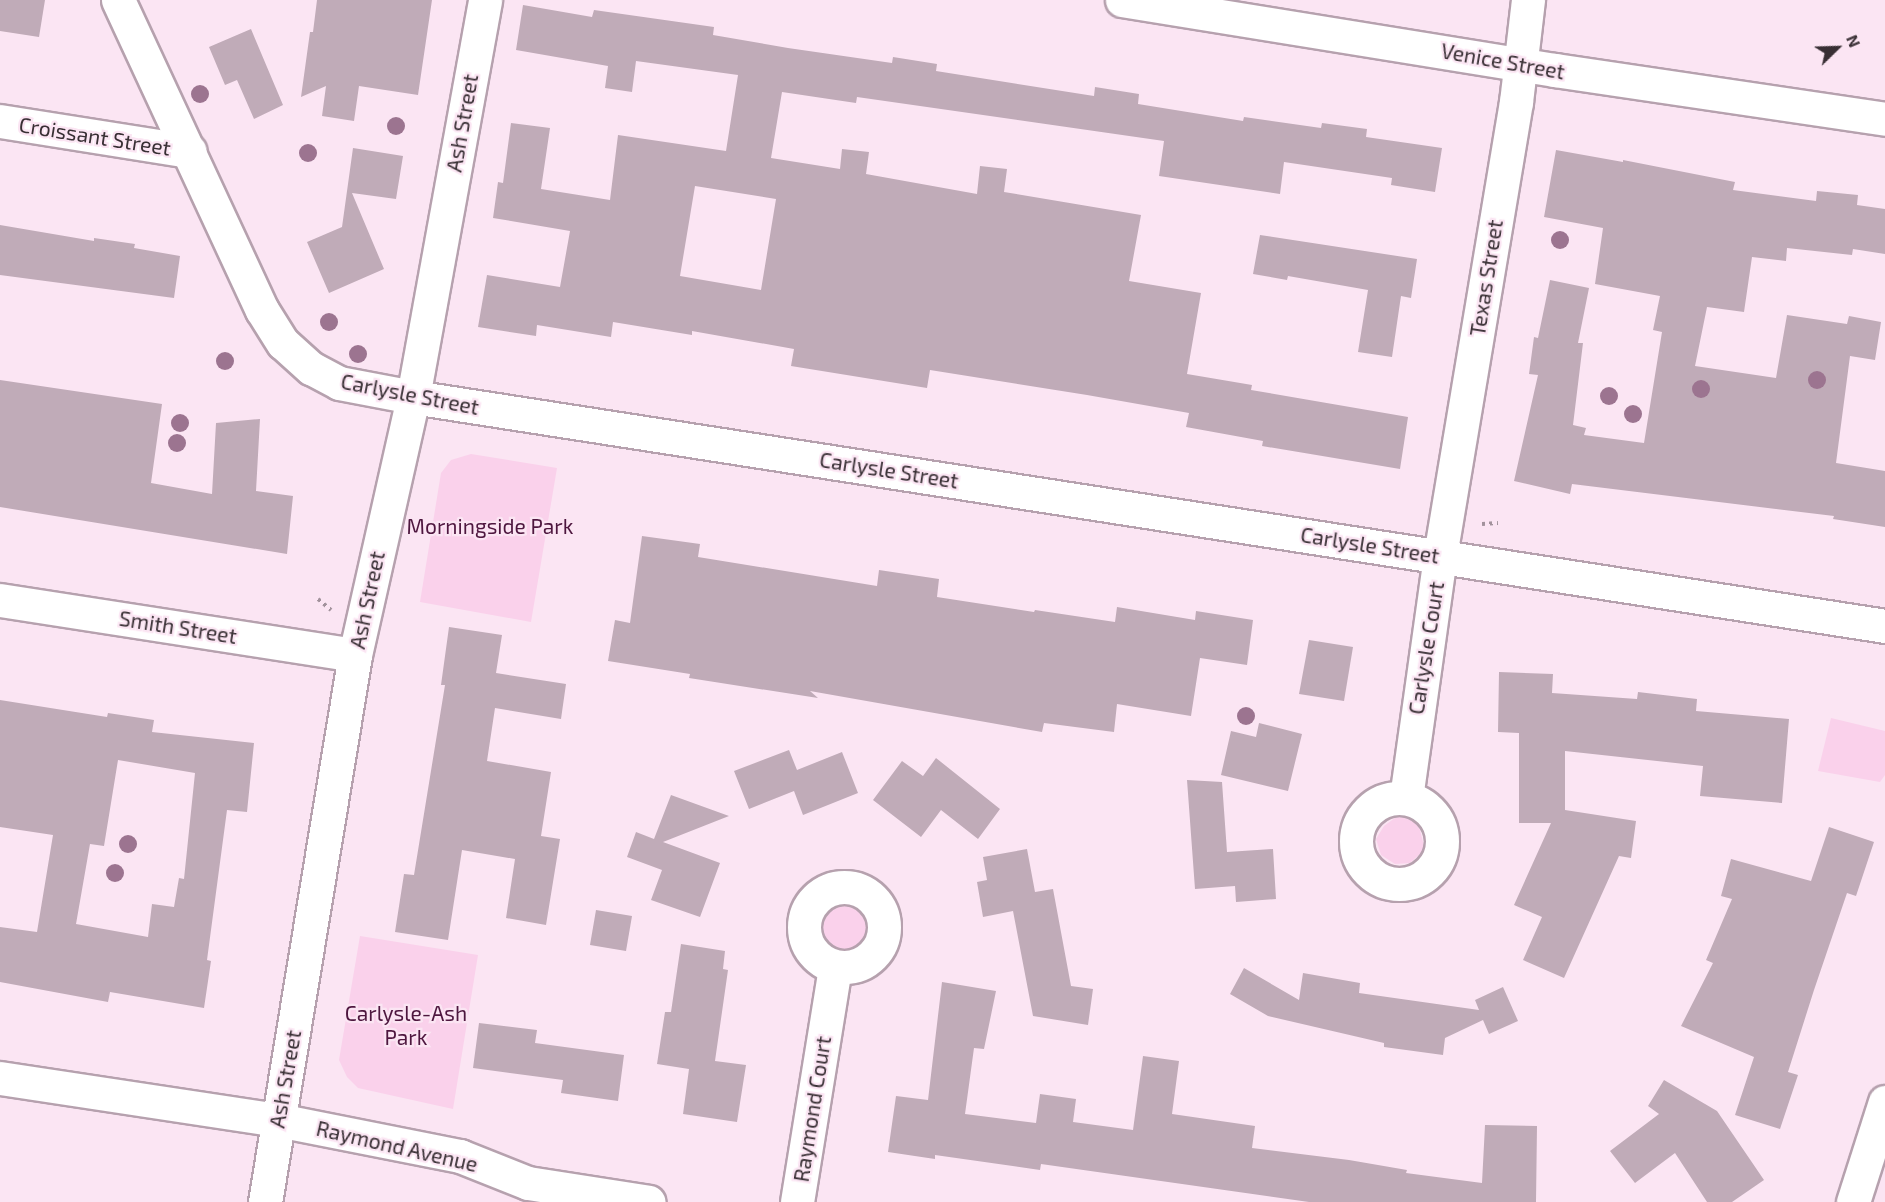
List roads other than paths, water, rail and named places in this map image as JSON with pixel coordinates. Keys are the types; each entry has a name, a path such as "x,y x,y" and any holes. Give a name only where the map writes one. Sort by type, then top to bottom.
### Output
{"street":[{"name":"Carlysle Street","path":"118,0 262,310 283,343 311,368 339,383 413,397 1885,626"},
{"name":"Ash Street","path":"265,1202 355,655 413,397 485,0"},
{"name":"Venice Street","path":"1122,0 1885,119"},
{"name":"Texas Street","path":"1440,556 1521,63 1528,0"},
{"name":"Croissant Street","path":"0,121 190,151"},
{"name":"Carlysle Court","path":"1406,798 1412,741 1440,556"},
{"name":"Smith Street","path":"0,600 355,655"},
{"name":"Raymond Court","path":"797,1202 835,967"},
{"name":"Raymond Avenue","path":"0,1078 278,1120 460,1156 528,1183 649,1202"},
{"path":"1853,1202 1885,1102"}],"park label":[{"name":"Morningside Park","path":"490,526"},
{"name":"Carlysle-Ash Park","path":"406,1025"}]}
